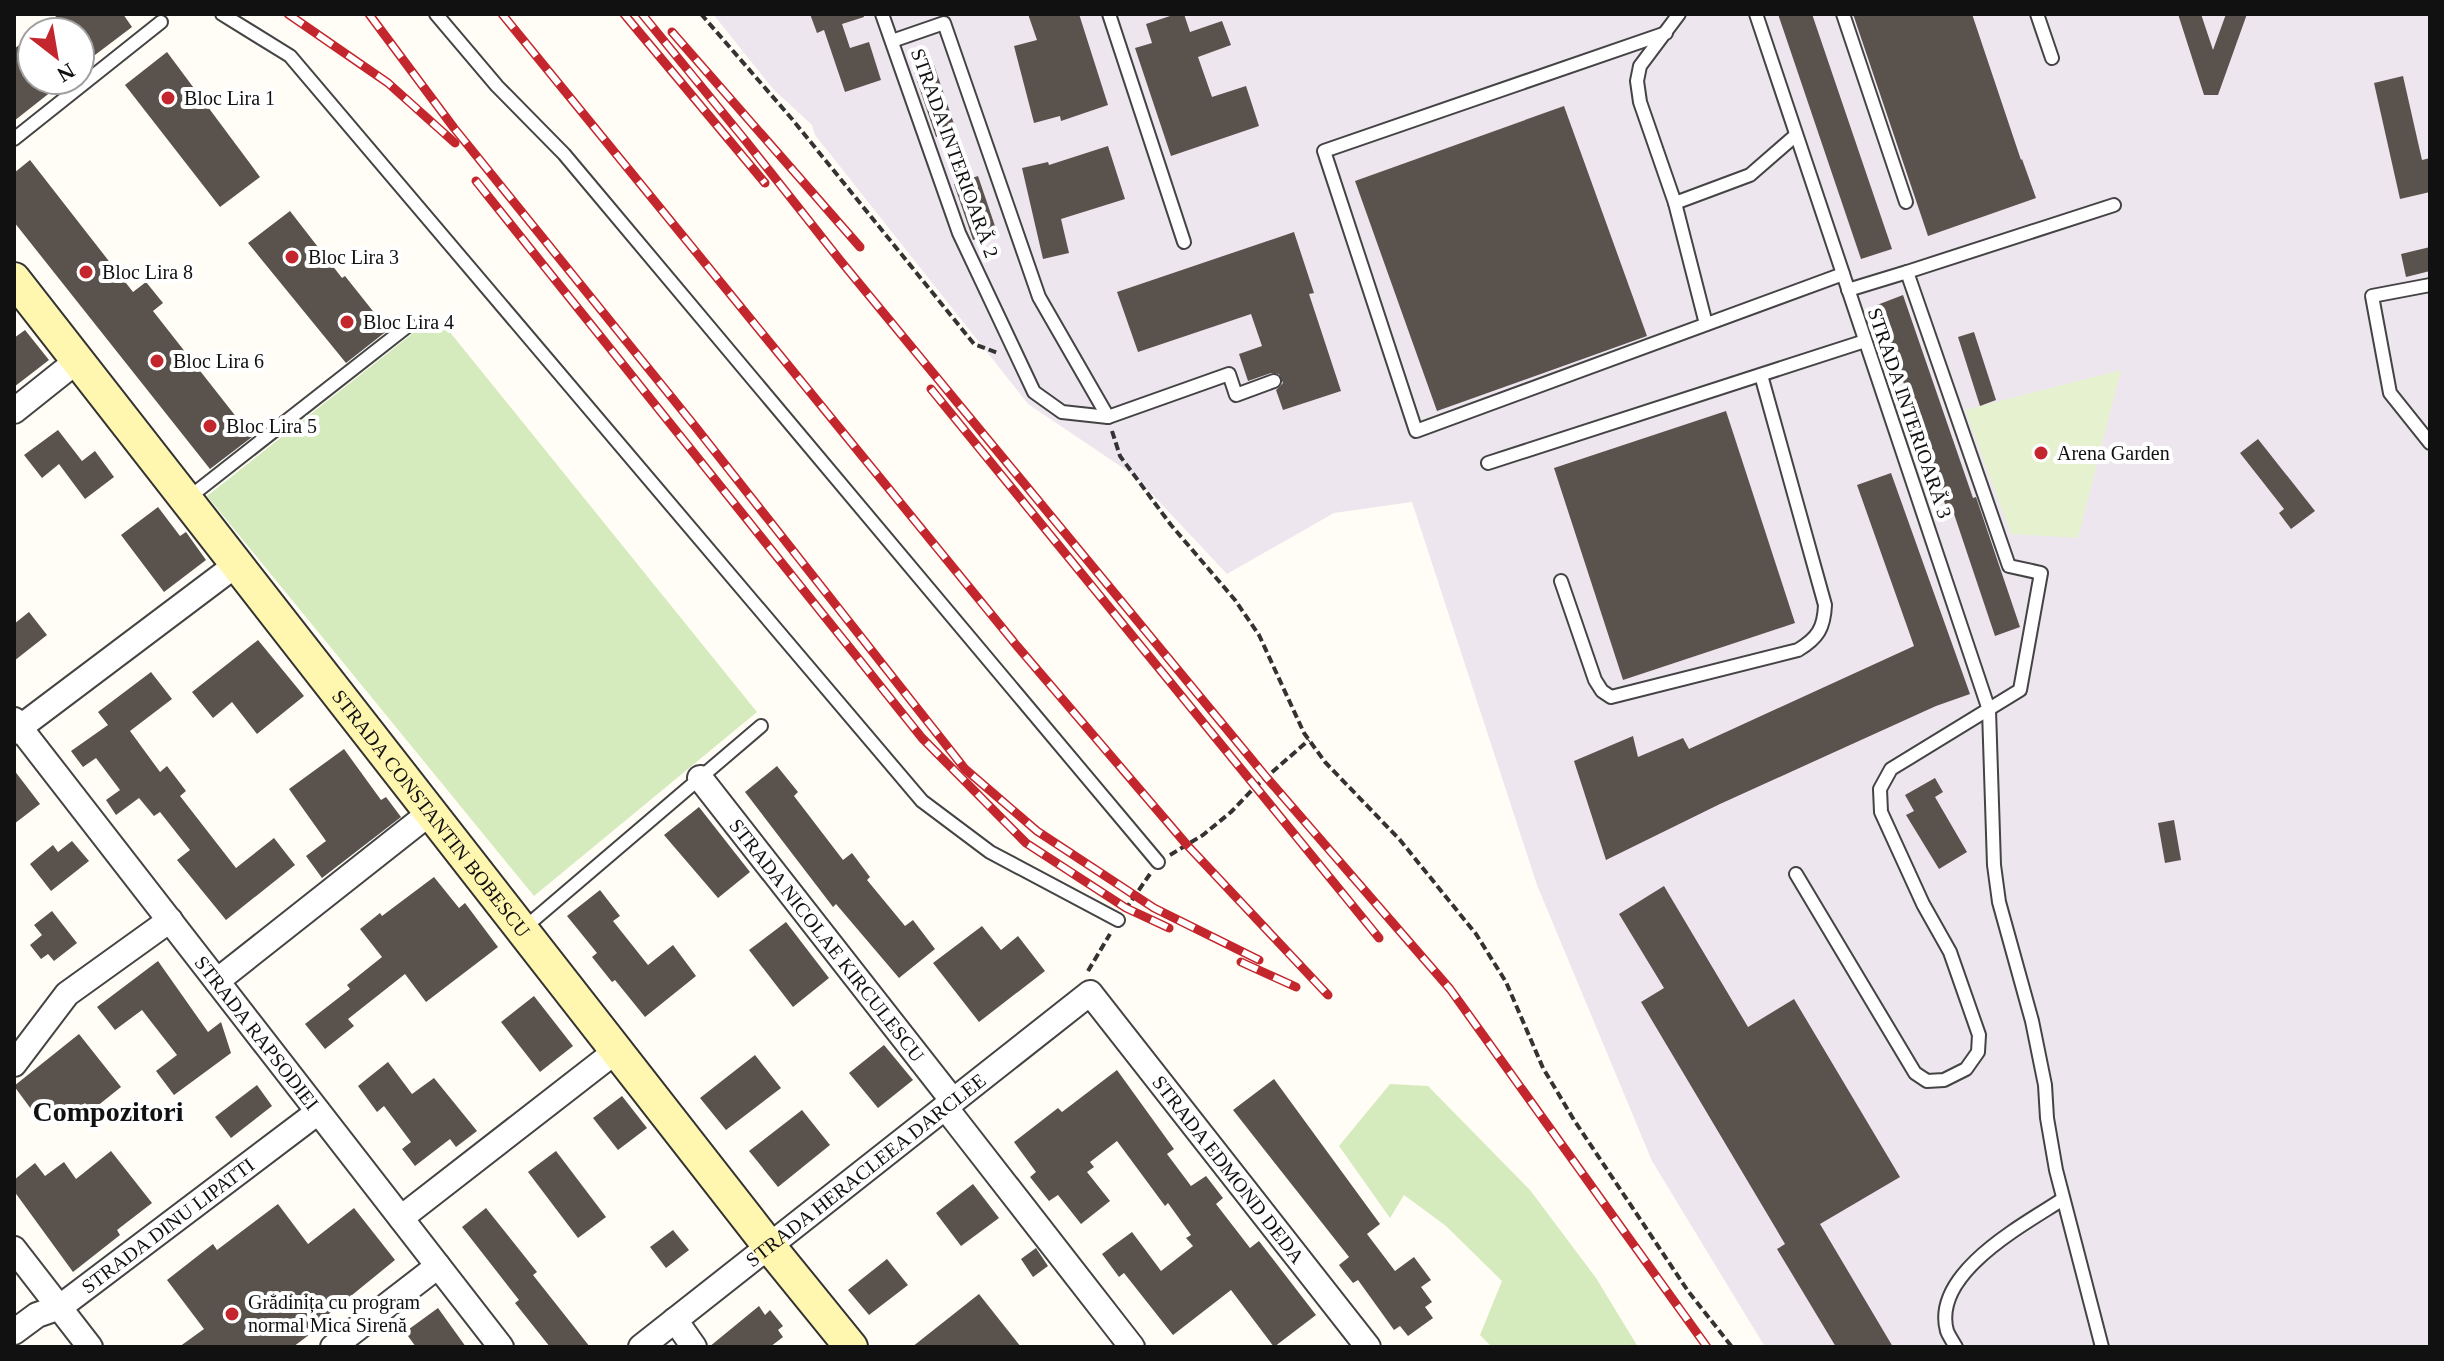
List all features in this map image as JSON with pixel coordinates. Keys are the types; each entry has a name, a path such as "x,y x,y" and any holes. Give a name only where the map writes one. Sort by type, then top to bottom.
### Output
{"street":[{"name":"STRADA CONSTANTIN BOBESCU","path":"14,279 851,1347"},
{"path":"14,411 78,360"},
{"path":"16,726 237,564"},
{"name":"STRADA RAPSODIEI","path":"16,726 501,1347"},
{"name":"STRADA NICOLAE KIRCULESCU","path":"700,778 1132,1347"},
{"path":"217,981 431,812"},
{"path":"14,1064 67,994 170,920"},
{"name":"STRADA HERACLEEA DARCLEE","path":"641,1347 1090,993"},
{"name":"STRADA EDMOND DEDA","path":"1090,993 1368,1347"},
{"path":"401,1218 616,1051"},
{"name":"STRADA DINU LIPATTI","path":"14,1332 37,1315 60,1307 318,1112"},
{"path":"14,1249 90,1347"},
{"path":"333,1347 438,1266"},
{"path":"675,1320 694,1347"}],"lane":[{"path":"222,14 290,56 922,801 990,852 1118,920"},
{"path":"436,14 497,86 564,154 1158,862"},
{"name":"STRADA INTERIOARĂ 2","path":"882,14 959,233 1034,392 1062,412 1108,417"},
{"path":"1109,14 1184,242"},
{"path":"1679,14 1640,66 1637,81 1640,102 1675,203 1706,324"},
{"name":"STRADA INTERIOARĂ 3","path":"1756,14 1989,710 1994,865 1999,902 2039,1055 2047,1118 2063,1199 2102,1347"},
{"path":"1843,14 1906,202"},
{"path":"2037,14 2052,58"},
{"path":"14,139 161,22"},
{"path":"892,41 944,23 1039,297 1108,417 1229,374 1236,395 1274,381"},
{"path":"1666,33 1324,151 1416,431 1843,274"},
{"path":"1675,203 1750,175 1796,135"},
{"path":"1848,290 2114,205"},
{"path":"1796,874 1915,1073 1927,1081 1944,1080 1966,1069 1978,1052 1979,1035 1950,952 1923,904 1881,812 1880,789 1891,769 2020,690 2041,573 2009,566 1907,272"},
{"path":"2430,285 2372,296 2390,393 2430,443"},
{"path":"187,499 409,325"},
{"path":"1488,463 1865,341"},
{"path":"1561,581 1595,680 1602,691 1611,697 1798,650 1815,640 1824,624 1825,605 1761,375"},
{"path":"522,930 761,726"},
{"path":"1956,1347 1947,1330 1946,1308 1953,1288 1965,1271 2009,1234 2063,1199"}],"path":[{"path":"701,14 792,119 974,344 1021,365"},
{"path":"1108,417 1120,456 1171,525 1235,600 1259,635 1309,740 1325,762 1400,840 1476,934 1506,982 1543,1068 1574,1120 1688,1291 1732,1347"},
{"path":"1158,862 1212,828 1309,740"}],"shaded area":[{"path":"713,14 2430,14 2430,1347 1765,1347 1652,1161 1537,885 1412,502 1334,513 1227,574 1135,476 1028,404 815,135 812,125 773,89"}],"green space":[{"path":"436,315 757,712 534,896 207,496"},
{"name":"Arena Garden","path":"2121,370 2078,538 2011,534 1965,410"},
{"path":"1390,1084 1428,1086 1530,1190 1596,1278 1638,1347 1492,1347 1480,1335 1502,1281 1446,1226 1404,1195 1390,1218 1339,1146"}],"building":[{"path":"123,14 132,27 96,54 96,16 56,16"},
{"path":"810,14 863,14 864,17 842,24 850,48 869,42 881,80 845,92 824,30 817,33"},
{"path":"1028,14 1079,14 1108,105 1061,121 1060,116 1034,123 1014,46 1037,40"},
{"path":"1184,14 1190,32 1222,21 1231,45 1198,57 1212,97 1246,86 1259,126 1171,156 1135,48 1152,43 1146,24"},
{"path":"1778,14 1812,14 1892,249 1861,259"},
{"path":"1853,14 1972,14 2036,198 1928,236"},
{"path":"2178,14 2201,14 2213,50 2226,14 2247,14 2218,95 2204,95"},
{"path":"16,47 16,96 46,96 14,121"},
{"path":"167,52 260,177 220,207 125,85"},
{"path":"934,65 956,130 936,137 914,72"},
{"path":"2403,76 2422,160 2430,158 2430,192 2400,199 2374,83"},
{"path":"1564,106 1647,336 1437,411 1355,181"},
{"path":"1108,146 1125,199 1061,219 1069,253 1043,259 1022,168 1048,162 1049,165"},
{"path":"30,160 133,292 146,282 163,303 153,311 252,437 210,469 14,222 14,173"},
{"path":"978,176 997,232 973,240 954,184"},
{"path":"290,211 342,278 345,276 388,330 346,363 248,243"},
{"path":"1294,232 1314,293 1309,294 1341,391 1283,410 1276,390 1283,383 1279,374 1271,373 1248,381 1239,354 1262,346 1251,314 1138,352 1117,292"},
{"path":"2430,247 2430,271 2406,277 2401,254"},
{"path":"1903,295 2020,627 1995,636 1951,505 1946,507 1877,305"},
{"path":"25,330 49,360 14,387 14,338"},
{"path":"1974,332 1996,400 1980,406 1958,337"},
{"path":"1726,411 1795,623 1623,680 1554,468"},
{"path":"58,430 82,461 95,451 114,477 85,499 59,464 42,478 24,455"},
{"path":"2258,439 2315,511 2291,529 2279,513 2284,509 2240,453"},
{"path":"1891,473 1970,694 1936,706 1720,804 1606,860 1574,761 1633,736 1638,757 1683,738 1689,749 1914,646 1857,485"},
{"path":"158,507 180,536 186,532 206,560 164,592 121,535"},
{"path":"29,612 47,635 14,661 14,624"},
{"path":"258,640 304,696 257,734 232,702 213,718 192,692"},
{"path":"151,672 172,699 130,731 160,772 167,766 186,791 180,796 236,868 274,838 295,865 226,920 177,860 190,850 160,812 154,816 139,798 116,815 106,800 120,790 96,758 83,767 71,751 108,725 98,712"},
{"path":"344,749 381,800 386,797 401,817 322,878 306,856 326,841 289,789"},
{"path":"777,766 798,792 794,796 843,860 852,853 870,877 867,880 905,926 913,920 935,949 899,978 836,904 833,907 745,792"},
{"path":"14,770 40,804 14,824"},
{"path":"1935,778 1943,792 1935,797 1967,852 1939,869 1906,815 1914,811 1905,795"},
{"path":"699,807 750,872 718,898 664,835"},
{"path":"2174,820 2181,860 2165,863 2158,823"},
{"path":"72,841 89,861 51,891 30,864 53,845 58,852"},
{"path":"434,877 459,908 465,903 498,947 426,1002 405,974 348,1019 354,1026 325,1049 305,1024 350,989 347,985 382,957 360,929"},
{"path":"1664,886 1748,1027 1794,999 1900,1177 1820,1224 1893,1347 1836,1347 1777,1249 1785,1244 1641,1002 1664,988 1619,914"},
{"path":"600,890 620,916 613,921 648,965 673,945 696,976 645,1017 592,957 597,953 567,916"},
{"path":"52,911 77,943 54,961 48,954 41,959 30,945 42,935 34,925"},
{"path":"786,922 829,978 793,1007 749,950"},
{"path":"982,926 1001,950 1018,936 1045,971 979,1022 933,963"},
{"path":"158,961 208,1032 221,1022 231,1053 174,1095 156,1071 177,1055 142,1010 115,1030 97,1007"},
{"path":"534,996 573,1046 540,1072 501,1022"},
{"path":"79,1034 121,1087 91,1111 85,1103 58,1125 40,1102 31,1109 14,1086"},
{"path":"884,1045 913,1080 878,1108 849,1073"},
{"path":"755,1055 781,1088 726,1130 700,1098"},
{"path":"388,1062 412,1094 434,1078 477,1131 456,1147 450,1139 415,1166 402,1149 411,1142 384,1106 377,1112 358,1086"},
{"path":"1117,1070 1174,1149 1167,1154 1191,1186 1206,1176 1223,1198 1216,1204 1250,1248 1259,1241 1316,1315 1274,1347 1231,1290 1173,1335 1124,1273 1119,1277 1102,1254 1132,1232 1161,1271 1193,1246 1186,1238 1191,1235 1168,1203 1165,1206 1117,1141 1090,1162 1094,1167 1087,1172 1110,1201 1081,1224 1058,1195 1049,1201 1030,1177 1036,1172 1014,1142 1058,1108 1062,1112"},
{"path":"1274,1079 1380,1224 1367,1234 1395,1271 1414,1257 1431,1280 1421,1287 1432,1302 1425,1307 1433,1318 1408,1336 1400,1326 1394,1330 1358,1280 1353,1283 1345,1273 1339,1265 1349,1257 1233,1110"},
{"path":"257,1085 272,1106 231,1138 215,1117"},
{"path":"622,1096 647,1128 618,1150 593,1118"},
{"path":"802,1110 830,1145 778,1187 749,1151"},
{"path":"111,1151 152,1203 117,1230 120,1235 73,1272 14,1191 14,1180 35,1163 45,1176 64,1162 76,1179"},
{"path":"556,1151 606,1217 578,1238 528,1172"},
{"path":"973,1184 999,1218 961,1246 936,1213"},
{"path":"278,1204 308,1244 354,1208 395,1260 293,1347 179,1347 204,1329 167,1280 213,1244 217,1250"},
{"path":"486,1208 537,1272 533,1275 590,1347 550,1347 515,1303 519,1300 462,1227"},
{"path":"673,1230 689,1250 666,1268 650,1247"},
{"path":"1036,1248 1048,1266 1033,1277 1021,1259"},
{"path":"887,1259 908,1285 869,1315 848,1290"},
{"path":"979,1294 1021,1347 912,1347"},
{"path":"759,1306 765,1315 770,1310 783,1326 778,1330 783,1337 770,1347 709,1347"},
{"path":"438,1308 466,1347 416,1347 405,1332"}],"railway":[{"path":"288,14 388,83 455,143"},
{"path":"369,14 454,128 694,425 965,769 1037,831 1154,908 1259,960"},
{"path":"502,14 1017,646 1187,845 1328,995"},
{"path":"624,14 765,183"},
{"path":"642,14 839,259 1267,778 1450,989 1707,1347"},
{"path":"672,32 860,247"},
{"path":"476,181 922,738 1026,843 1126,908 1169,928"},
{"path":"931,389 1379,938"},
{"path":"1241,962 1296,987"}],"place":[{"name":"Bloc Lira 1","path":"168,98"},
{"name":"Bloc Lira 3","path":"292,257"},
{"name":"Bloc Lira 8","path":"86,272"},
{"name":"Bloc Lira 4","path":"347,322"},
{"name":"Bloc Lira 6","path":"157,361"},
{"name":"Bloc Lira 5","path":"210,426"},
{"name":"Arena Garden","path":"2041,453"},
{"name":"Grădinița cu program normal Mica Sirenă","path":"232,1314"}],"district":[{"name":"Compozitori","path":"108,1111"}]}
